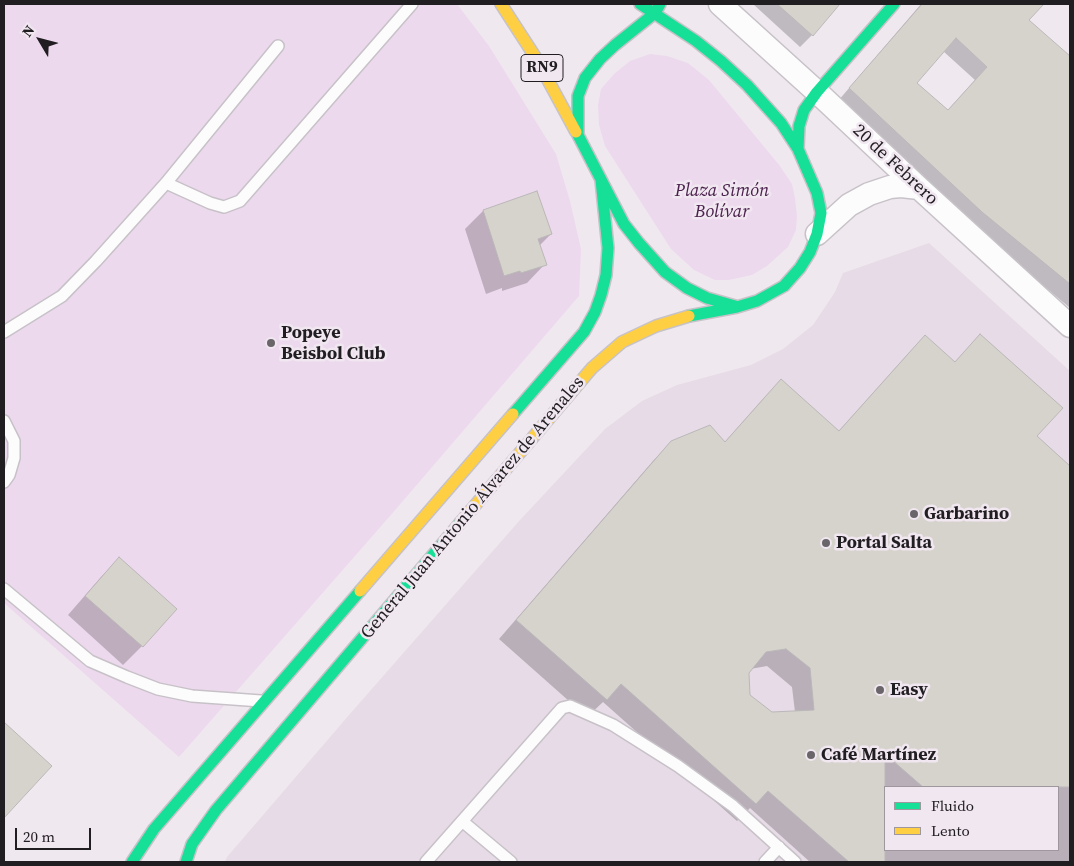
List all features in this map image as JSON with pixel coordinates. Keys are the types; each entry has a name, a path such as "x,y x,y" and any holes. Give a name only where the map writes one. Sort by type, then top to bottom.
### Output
{"main road":[{"name":"RN9","path":"501,4 536,58 578,135"},
{"name":"General Juan Antonio Álvarez de Arenales","path":"186,862 192,844 216,810 592,368 622,342 656,326 692,315 737,307 757,301 784,286 800,268 810,252 817,234 821,213 817,193 798,149 781,123 747,85 722,61 658,8 640,4"},
{"name":"General Juan Antonio Álvarez de Arenales","path":"798,149 799,126 804,110 817,92 894,4"},
{"path":"658,8 630,34 614,45 585,78 578,96 578,135 624,224 639,243 666,272 687,288 707,298 737,307"},
{"name":"General Juan Antonio Álvarez de Arenales","path":"132,862 154,830 584,332 595,312 606,275 608,248 601,180"}],"street":[{"name":"20 de Febrero","path":"720,4 1070,326"},
{"name":"General Juan Antonio Álvarez de Arenales","path":"817,234 849,205 868,194 890,187 919,188"}],"lane":[{"path":"166,183 210,203 224,207 240,201 412,4"},
{"path":"4,332 62,296 96,261 166,183 278,46"},
{"path":"4,421 14,441 14,458 10,475 4,482"},
{"path":"4,590 90,661 118,673 158,690 192,696 265,701"},
{"path":"426,862 562,708 570,706 613,725 678,766 733,806 795,862"},
{"path":"462,822 511,862"},
{"path":"765,862 779,847"}],"shaded area":[{"name":"Easy","path":"929,243 1070,371 1070,862 225,862 227,857 349,715 520,520 605,429 642,401 677,385 751,365 783,349 813,325 835,292 843,273"}],"green space":[{"name":"Popeye Beisbol Club","path":"4,4 457,4 489,46 556,154 570,201 581,249 579,296 179,757 4,603"},
{"name":"Plaza Simón Bolívar","path":"650,54 667,56 688,63 709,80 780,166 792,184 797,216 796,230 788,247 767,266 752,275 729,280 715,280 694,270 671,249 605,146 599,125 598,105 601,89 614,74 630,61"}],"building":[{"path":"777,4 840,4 813,36"},
{"path":"922,4 1044,4 1029,20 1070,56 1070,284 982,212 849,88","holes":["956,38 987,67 948,110 917,83"]},
{"path":"537,191 552,234 538,239 547,265 504,276 483,210"},
{"name":"Portal Salta","path":"980,334 1063,408 1037,436 1070,466 1070,787 922,786 885,754 885,862 849,862 768,791 756,804 621,684 607,700 516,620 671,441 710,425 725,442 781,379 839,431 925,335 955,362","holes":["786,649 810,668 814,710 772,712 750,695 749,673 766,652"]},
{"path":"119,557 177,609 143,647 85,596"},
{"path":"4,722 52,766 4,818"}],"traffic: fast":[{"path":"640,4 696,41 721,61 747,85 781,123 798,149 817,193 821,213 817,234 810,252 800,268 784,286 757,301 737,307 689,316"},
{"path":"660,4 655,13 600,59 585,78 578,96 578,135 624,224 665,272 687,288 707,298 735,306"},
{"path":"798,149 799,126 804,110 817,92 894,4"},
{"path":"513,414 584,332 595,312 606,275 608,248 601,180"},
{"path":"186,862 192,844 216,810 460,523"},
{"path":"132,862 154,829 360,591"}],"traffic: slow":[{"path":"501,4 536,58 576,132"},
{"path":"460,523 592,368 622,342 656,326 689,316"},
{"path":"360,591 513,414"}],"place":[{"name":"Popeye Beisbol Club","path":"271,343"},
{"name":"Garbarino","path":"914,514"},
{"name":"Portal Salta","path":"826,543"},
{"name":"Easy","path":"880,690"},
{"name":"Café Martínez","path":"811,755"}]}
